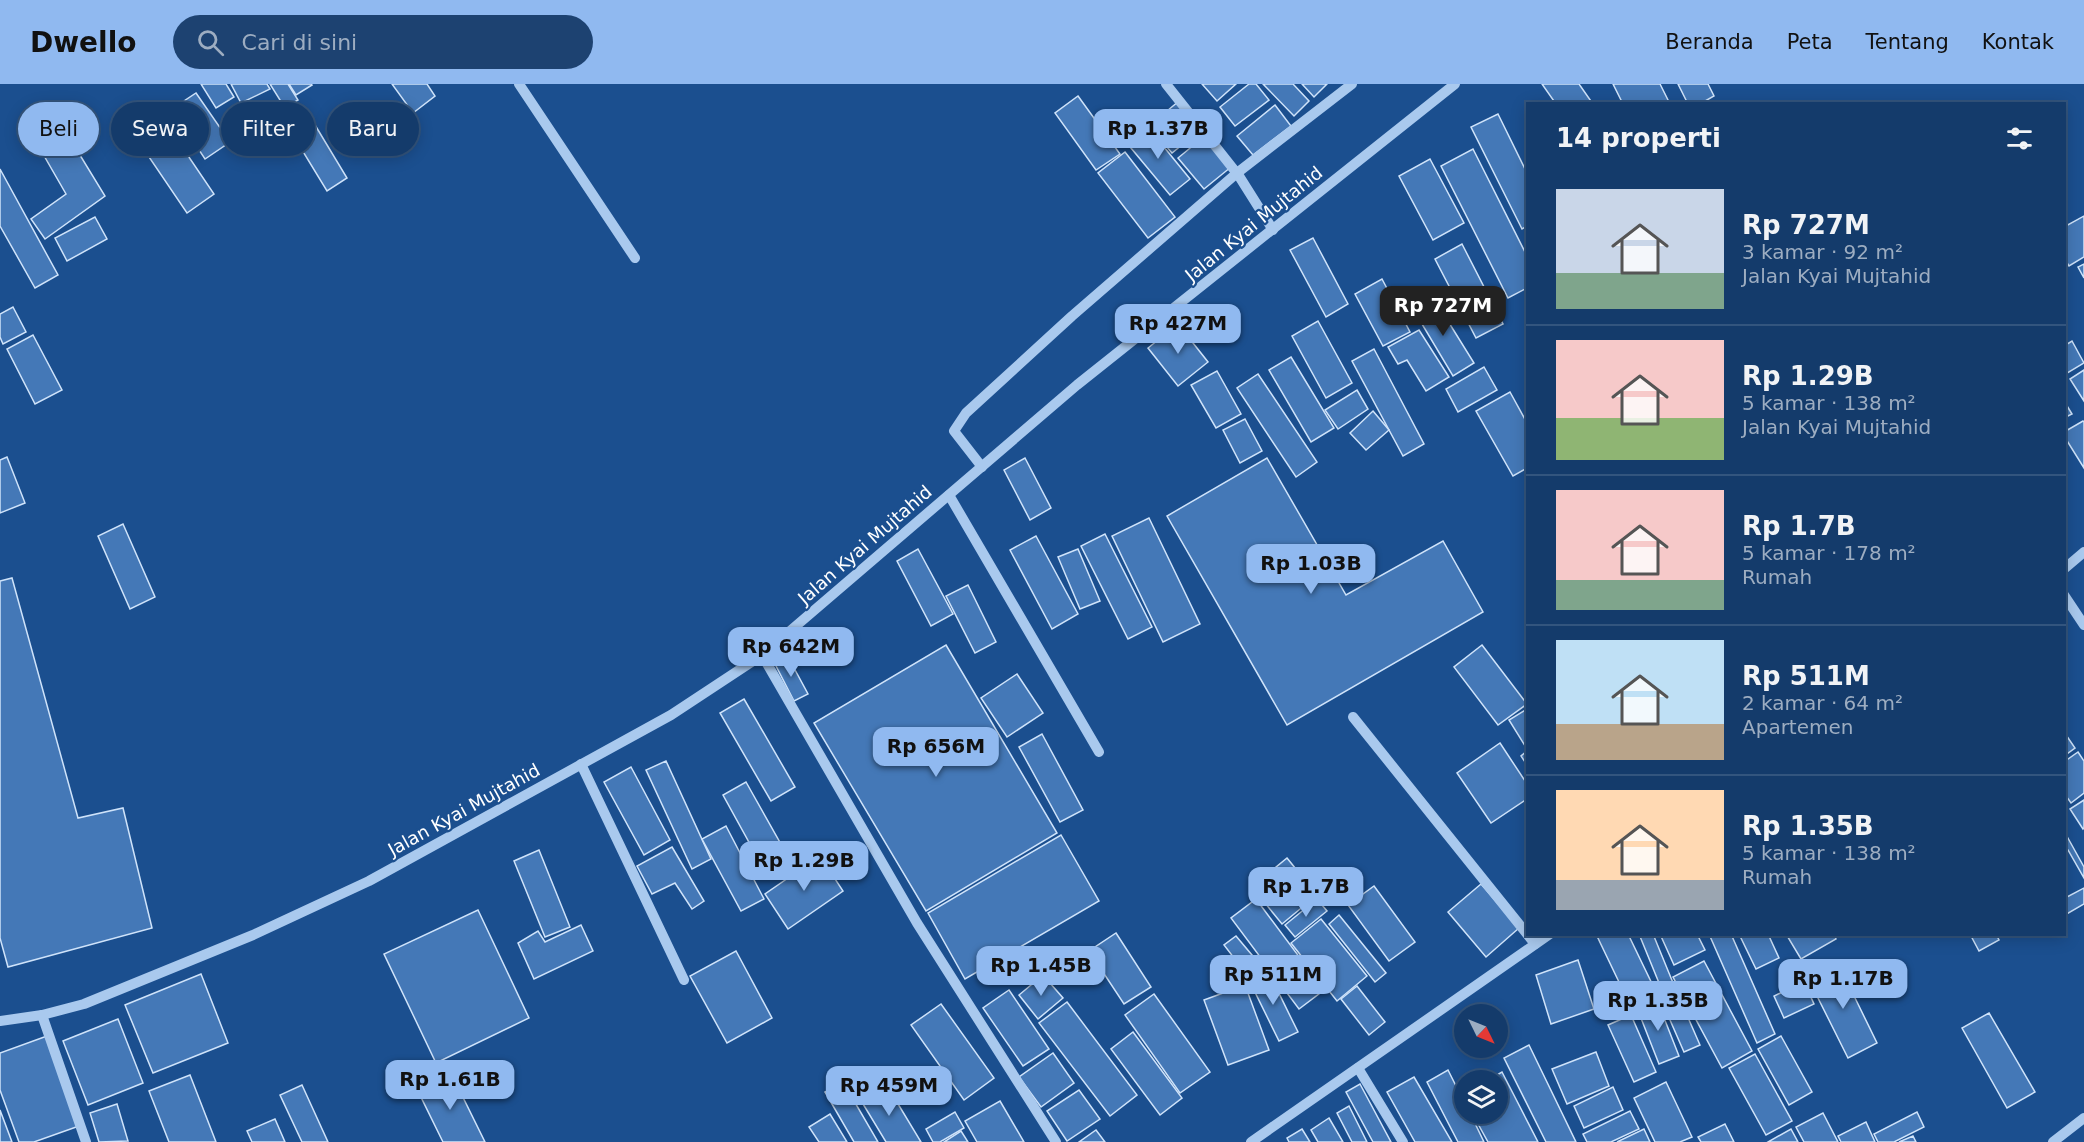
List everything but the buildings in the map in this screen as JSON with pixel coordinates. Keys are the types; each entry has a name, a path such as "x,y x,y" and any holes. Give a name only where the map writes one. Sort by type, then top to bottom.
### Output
{"street":[{"path":"519,84 635,258"},
{"path":"1166,84 1238,174 1273,230"},
{"path":"982,467 954,431 966,413 1072,316 1238,174 1352,84"},
{"name":"Jalan Kyai Mujtahid","path":"0,1021 42,1015 84,1004 274,925 369,881 671,715 762,655 1077,385 1455,84"},
{"path":"949,495 1099,752"},
{"path":"2066,567 2084,552"},
{"path":"2066,598 2084,625"},
{"path":"762,655 917,923 1056,1142"},
{"path":"1353,717 1526,934"},
{"path":"581,764 684,980"},
{"path":"1528,936 1534,944"},
{"path":"1251,1142 1547,936"},
{"path":"42,1015 86,1142"},
{"path":"1358,1068 1403,1142"},
{"path":"2053,1142 2084,1118"}]}
